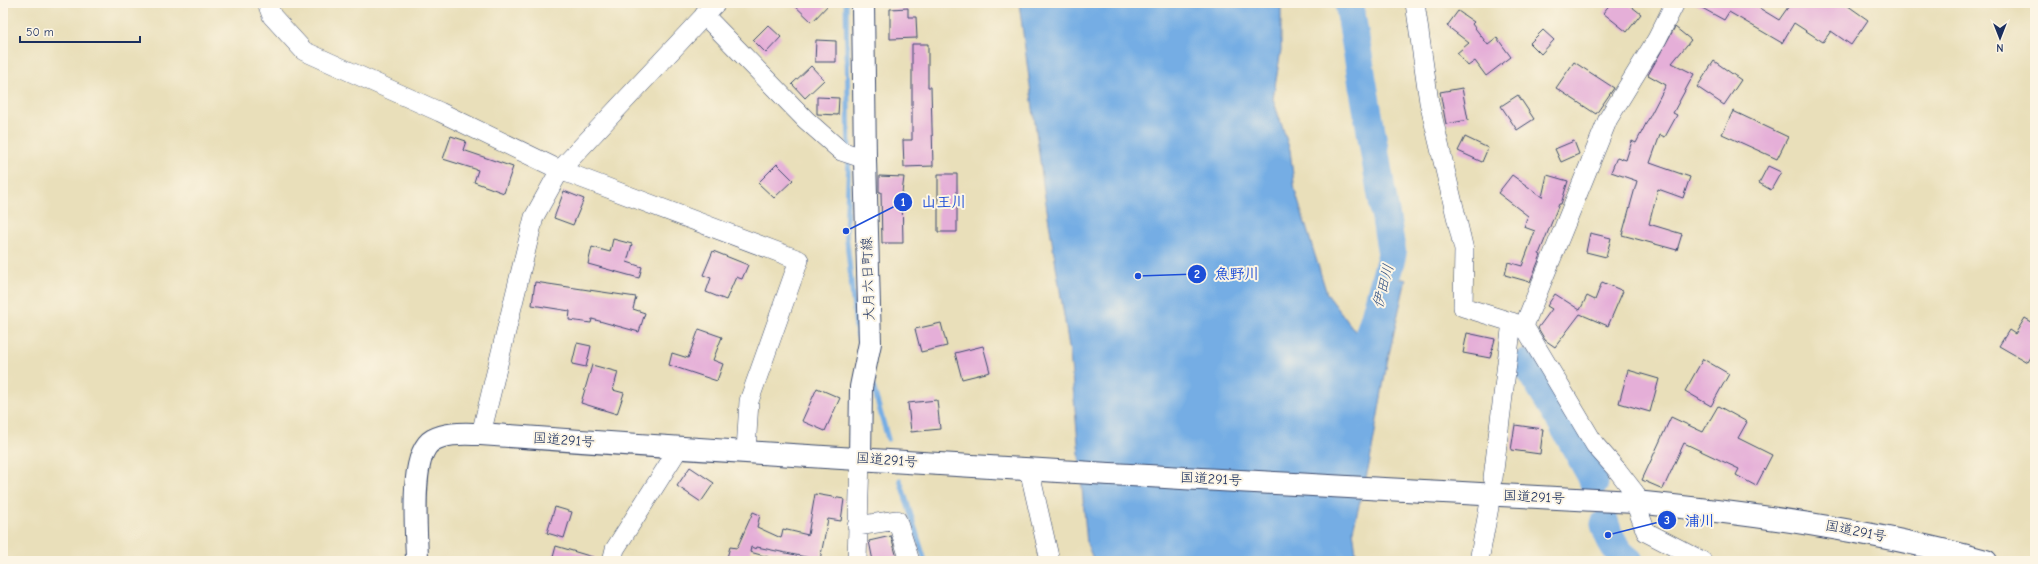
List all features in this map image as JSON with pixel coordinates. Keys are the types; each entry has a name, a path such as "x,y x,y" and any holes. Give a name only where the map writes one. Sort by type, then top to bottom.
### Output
{"main road":[{"name":"大月六日町線","path":"860,458 861,387 870,344 865,159 863,3"},
{"name":"国道291号","path":"417,561 416,474 422,453 432,441 452,434 481,434 1034,470 1635,502 1728,511 1819,524 1889,537 1986,561"}],"street":[{"path":"267,3 272,16 304,51 440,112 560,170 799,260 749,401 746,451"},
{"path":"1415,3 1429,102 1464,250 1464,307 1518,324 1595,445 1618,471 1635,494 1635,502 1646,532 1702,561"},
{"path":"1493,478 1518,324 1608,119 1657,39 1675,3"},
{"path":"481,434 534,217 560,170 710,9 806,120 841,151 865,159"},
{"path":"612,561 615,549 680,448"},
{"path":"857,561 860,458"},
{"path":"1034,470 1050,561"},
{"path":"1479,561 1489,507"},
{"path":"857,526 897,520 910,561"}],"water":[{"path":"1019,3 1281,3 1281,50 1273,99 1290,150 1295,191 1327,294 1373,355 1395,279 1406,279 1387,363 1370,461 1353,530 1357,561 1094,561 1087,544 1070,353 1044,191"}],"building":[{"path":"792,3 830,3 812,22"},
{"path":"1611,3 1627,3 1641,14 1627,32 1603,13"},
{"path":"1693,3 1751,3 1779,20 1791,3 1844,3 1868,20 1851,45 1831,31 1823,42 1794,23 1782,43 1729,12 1724,20"},
{"path":"908,8 908,17 916,17 917,38 890,39 890,9"},
{"path":"1458,11 1474,22 1472,24 1488,45 1497,38 1511,57 1486,76 1475,61 1468,66 1457,53 1469,43 1447,26"},
{"path":"768,25 781,37 766,53 753,40"},
{"path":"1675,27 1691,40 1672,63 1694,74 1673,113 1677,115 1665,137 1660,135 1650,163 1690,177 1683,198 1658,189 1649,224 1682,234 1677,250 1622,235 1637,181 1611,172 1617,157 1626,160 1632,141 1636,143 1666,85 1648,75"},
{"path":"1543,30 1554,40 1541,54 1530,43"},
{"path":"816,40 836,41 836,62 815,62"},
{"path":"912,44 928,44 928,87 931,87 933,166 904,167 903,140 912,140"},
{"path":"1714,61 1741,80 1724,105 1697,87"},
{"path":"1574,62 1614,88 1596,114 1556,88"},
{"path":"811,66 824,80 805,98 792,84"},
{"path":"1462,88 1468,120 1446,124 1440,92"},
{"path":"1518,95 1534,119 1517,130 1501,106"},
{"path":"817,97 839,98 838,115 817,114"},
{"path":"1733,111 1788,137 1777,159 1722,134"},
{"path":"451,136 466,141 463,150 513,167 504,193 474,182 478,170 443,159"},
{"path":"1465,137 1488,148 1482,162 1458,151"},
{"path":"1574,141 1579,154 1561,162 1555,149"},
{"path":"777,164 793,180 774,198 758,183"},
{"path":"1768,166 1781,172 1771,190 1759,183"},
{"path":"938,174 957,174 957,232 938,232"},
{"path":"1512,175 1542,197 1547,175 1568,181 1561,204 1559,204 1539,254 1541,255 1530,282 1505,275 1508,262 1522,266 1535,231 1524,227 1528,216 1498,193"},
{"path":"879,176 904,177 902,193 903,243 882,243 881,192 879,192"},
{"path":"564,191 584,199 573,225 554,218"},
{"path":"1590,233 1611,238 1606,257 1586,252"},
{"path":"613,239 632,244 627,262 642,267 639,278 588,264 592,247 610,252"},
{"path":"713,251 748,265 742,279 736,277 726,300 706,292 711,278 703,275"},
{"path":"535,282 636,297 633,309 645,313 639,332 592,319 591,323 569,320 570,311 532,305"},
{"path":"1602,282 1623,291 1608,326 1580,314 1555,347 1545,340 1538,328 1552,309 1547,306 1555,294 1580,310 1587,296 1595,300"},
{"path":"2025,318 2035,324 2035,349 2027,362 1999,346 2009,330 2015,334"},
{"path":"941,323 947,346 921,352 915,329"},
{"path":"699,329 722,337 713,360 723,364 717,381 669,365 672,353 688,358"},
{"path":"1467,333 1495,339 1490,358 1463,353"},
{"path":"577,343 591,346 586,367 572,364"},
{"path":"983,346 990,372 962,379 955,353"},
{"path":"1703,359 1729,374 1711,406 1685,391"},
{"path":"592,365 618,372 613,390 624,393 617,414 581,403"},
{"path":"1628,370 1659,379 1650,412 1619,403"},
{"path":"817,388 840,398 825,431 802,421"},
{"path":"937,400 940,429 911,432 908,403"},
{"path":"1718,406 1747,422 1738,438 1772,455 1756,486 1736,475 1739,469 1684,443 1663,489 1642,480 1671,417 1703,432"},
{"path":"1515,425 1543,429 1540,454 1511,450"},
{"path":"690,467 714,483 701,502 677,486"},
{"path":"815,494 844,499 841,521 828,519 820,560 751,547 750,552 768,557 767,561 726,561 730,547 737,548 753,512 760,515 757,527 781,538 783,529 808,535"},
{"path":"555,507 572,512 564,538 547,533"},
{"path":"891,536 897,558 873,561 869,541"},
{"path":"556,546 596,558 596,561 552,561"}],"waterway":[{"path":"846,3 849,150"},
{"name":"伊田川","path":"1349,3 1392,254 1374,320 1354,382"},
{"path":"849,158 846,231 856,329 860,343"},
{"path":"1526,364 1561,421 1594,483"},
{"path":"871,379 888,439"},
{"path":"900,480 925,561"},
{"path":"1605,524 1614,545 1620,554 1629,561"}],"place":[{"name":"山王川","path":"846,231"},
{"name":"魚野川","path":"1138,276"},
{"name":"浦川","path":"1608,535"}]}
